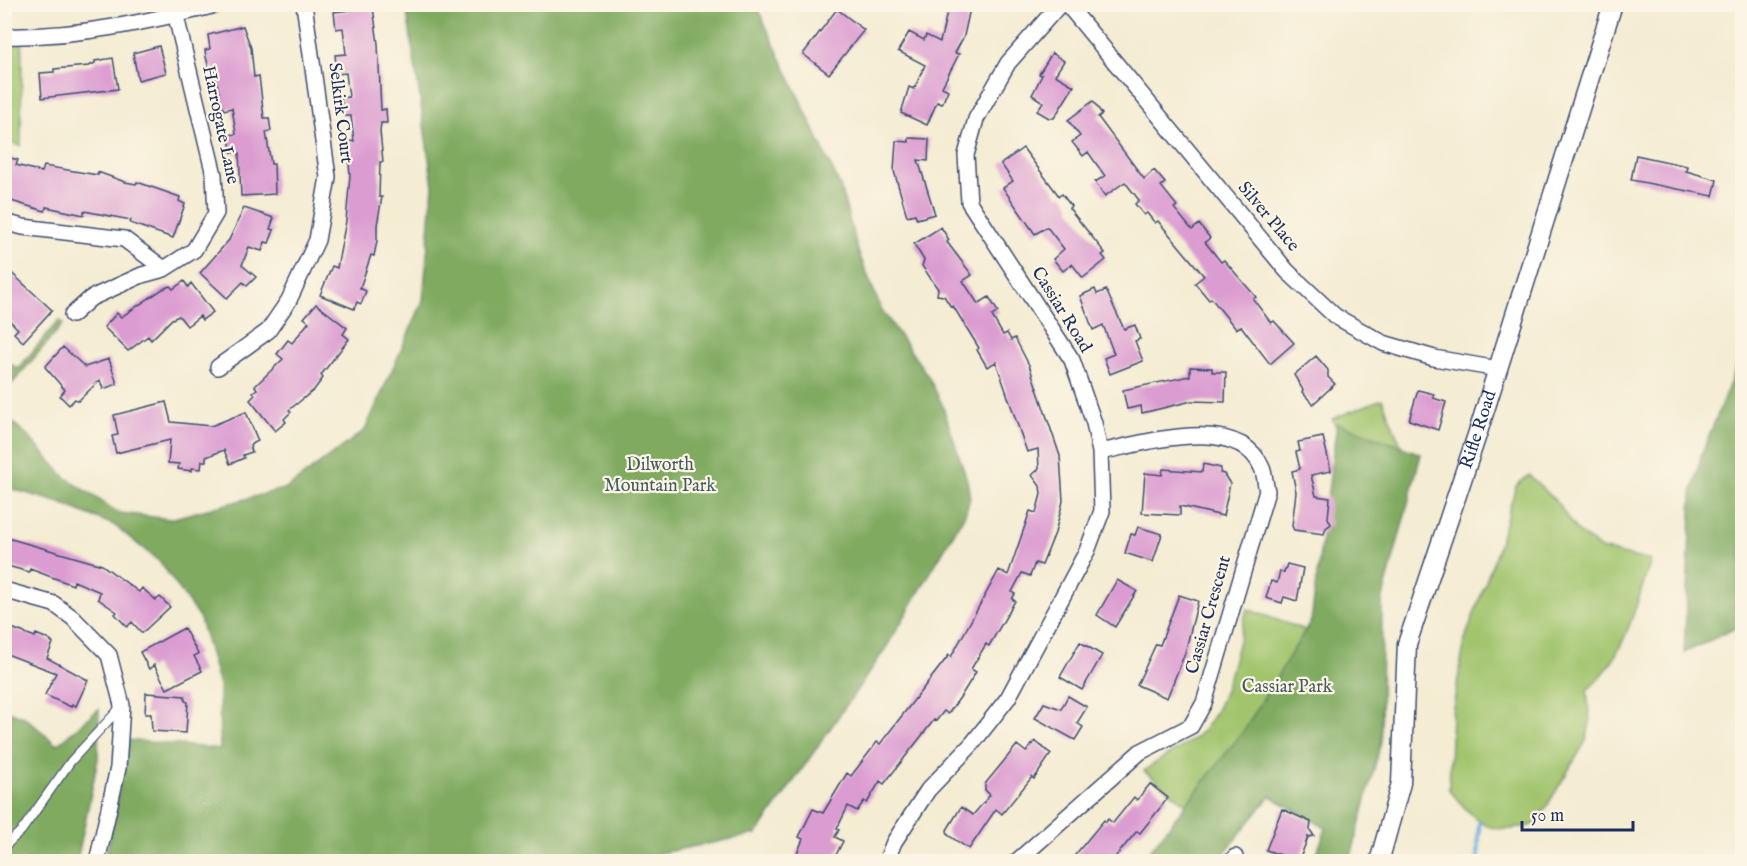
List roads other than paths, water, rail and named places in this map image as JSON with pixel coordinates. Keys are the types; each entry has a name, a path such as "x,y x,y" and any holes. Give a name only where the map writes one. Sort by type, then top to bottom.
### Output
{"street":[{"path":"4,36 38,37 175,10 220,4"},
{"name":"Selkirk Court","path":"218,367 268,332 289,300 317,240 328,177 304,4"},
{"name":"Cassiar Road","path":"886,861 894,842 928,790 972,744 1008,698 1087,551 1102,511 1100,452 1094,423 1072,360 969,202 966,155 976,119 1008,63 1060,4"},
{"name":"Silver Place","path":"1067,4 1287,272 1335,316 1383,343 1434,358 1498,369"},
{"name":"Rifle Road","path":"1379,861 1401,783 1407,644 1498,369 1613,4"},
{"name":"Harrogate Lane","path":"72,315 91,298 142,275 164,269 194,250 216,213 214,175 175,10"},
{"path":"4,222 22,227 124,239 164,269"},
{"name":"Cassiar Crescent","path":"1016,861 1140,752 1191,726 1204,703 1267,491 1262,467 1246,449 1219,436 1194,434 1100,452"},
{"path":"4,590 54,604 73,618 109,655 122,705 118,768 97,861"}],"lane":[{"path":"4,847 22,830 71,761 122,705"}],"waterway":[{"path":"1478,862 1479,824"}],"park label":[{"name":"Dilworth Mountain Park","path":"660,475"},
{"name":"Cassiar Park","path":"1287,687"}]}
